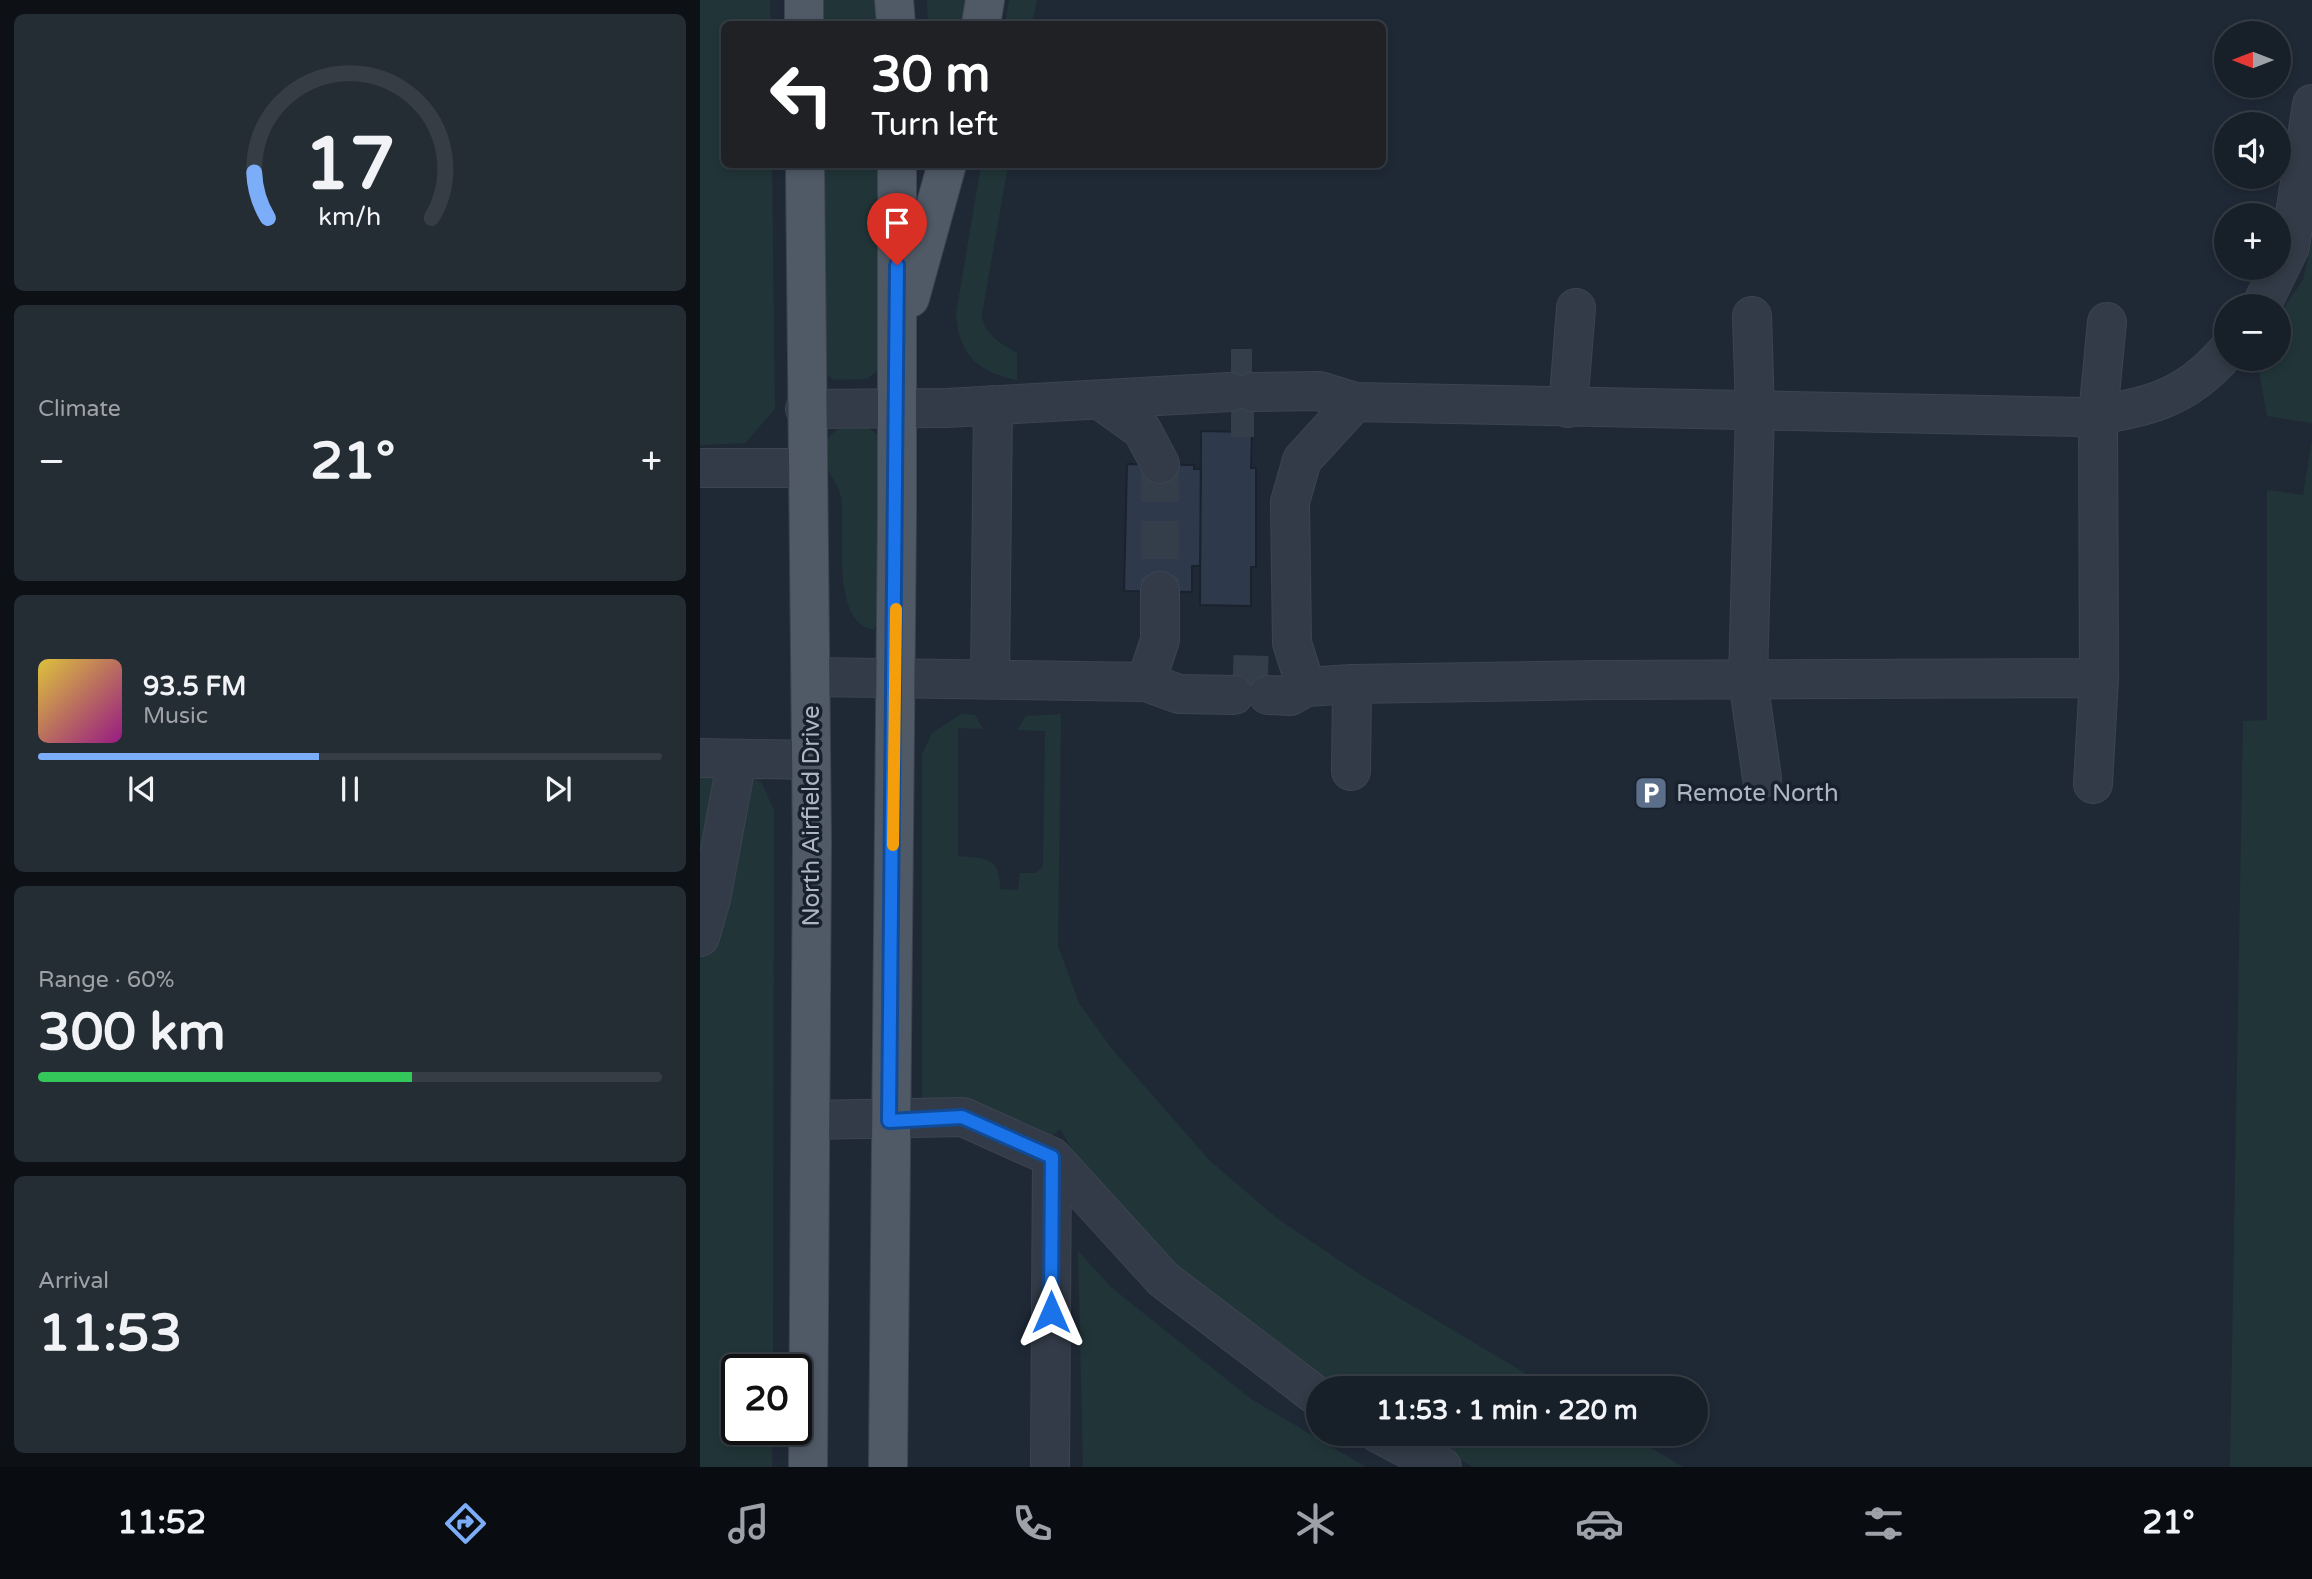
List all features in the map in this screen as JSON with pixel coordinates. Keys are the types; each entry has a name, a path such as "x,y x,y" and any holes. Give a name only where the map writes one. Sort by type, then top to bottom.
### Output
{"main road":[{"path":"804,0 804,21"},
{"path":"894,0 895,21"},
{"path":"982,21 985,0"},
{"name":"North Airfield Drive","path":"804,168 811,760 808,1467"},
{"path":"888,1467 889,1121 898,410 897,168"},
{"path":"898,340 946,168"}],"lane":[{"path":"2267,294 2290,247 2312,104"},
{"path":"1568,408 1576,308"},
{"path":"1752,316 1755,411 1748,680 1762,778"},
{"path":"2093,784 2099,678 2098,415 2106,322"},
{"path":"805,409 898,410 1100,400 1189,392 1217,418 1242,393 1319,391 1355,402 2082,417 2149,407 2207,375 2214,367"},
{"path":"1100,400 1142,430 1160,464"},
{"path":"1307,687 1292,643 1290,502 1302,460 1355,402"},
{"path":"990,680 993,405"},
{"path":"702,468 806,468"},
{"path":"1146,682 1160,640 1160,591"},
{"path":"810,677 1146,682 1181,674 1251,685 1290,696 1307,687 1352,684 2099,678"},
{"path":"1351,771 1352,684"},
{"path":"700,937 711,899 719,759 811,760"},
{"path":"810,1120 889,1121 962,1117 1052,1157 1163,1279 1306,1388"},
{"path":"1050,1467 1052,1157"},
{"path":"1402,1446 1442,1467"}],"green space":[{"path":"700,0 770,0 770,21 721,21 721,168 772,168 775,409 745,443 700,445"},
{"path":"824,0 877,0 877,21 824,21"},
{"path":"927,0 969,0 966,21 928,21"},
{"path":"1009,0 1037,0 1033,21 1006,21"},
{"path":"823,168 877,168 878,370 867,379 834,380 824,372"},
{"path":"980,168 1007,168 982,314 989,333 1017,353 1017,380 991,372 973,359 961,340 956,314"},
{"path":"2312,241 2312,423 2267,416 2259,371 2291,371 2291,298 2303,280"},
{"path":"850,423 870,429 878,438 877,623 874,630 860,623 851,610 845,592 842,572 841,497 824,456 827,439"},
{"path":"2312,440 2312,1467 2230,1467 2243,721 2267,720 2267,490 2303,495"},
{"path":"961,714 975,715 983,729 958,728 958,856 989,861 997,870 1000,889 1018,890 1020,873 1036,873 1043,867 1045,731 1017,730 1026,716 1061,714 1058,946 1079,1003 1112,1049 1210,1161 1278,1219 1364,1277 1530,1376 1316,1376 1183,1281 1098,1191 1060,1129 1034,1150 922,1101 922,754 932,733"},
{"path":"700,772 737,772 762,783 774,811 773,1354 721,1354 721,1445 772,1445 772,1467 700,1467"},
{"path":"1078,1251 1112,1288 1251,1399 1306,1432 1306,1446 1330,1446 1366,1467 1083,1467"},
{"path":"1436,1446 1648,1446 1683,1467 1473,1467"}],"building":[{"path":"1201,431 1252,432 1251,468 1256,468 1256,567 1251,567 1251,606 1200,605"},
{"path":"1127,464 1194,465 1194,469 1201,469 1200,566 1192,566 1192,592 1124,591"}],"tunnel":[{"path":"1231,368 1252,368"},
{"path":"1231,418 1254,418"},
{"path":"1160,464 1160,591"},
{"path":"1233,674 1268,675"}],"slow traffic":[{"path":"893,845 896,609"}],"place":[{"name":"Remote North","path":"1651,793"}],"route":[{"path":"897,265 897,512 889,1121 962,1117 1052,1157 1051,1312"}]}
